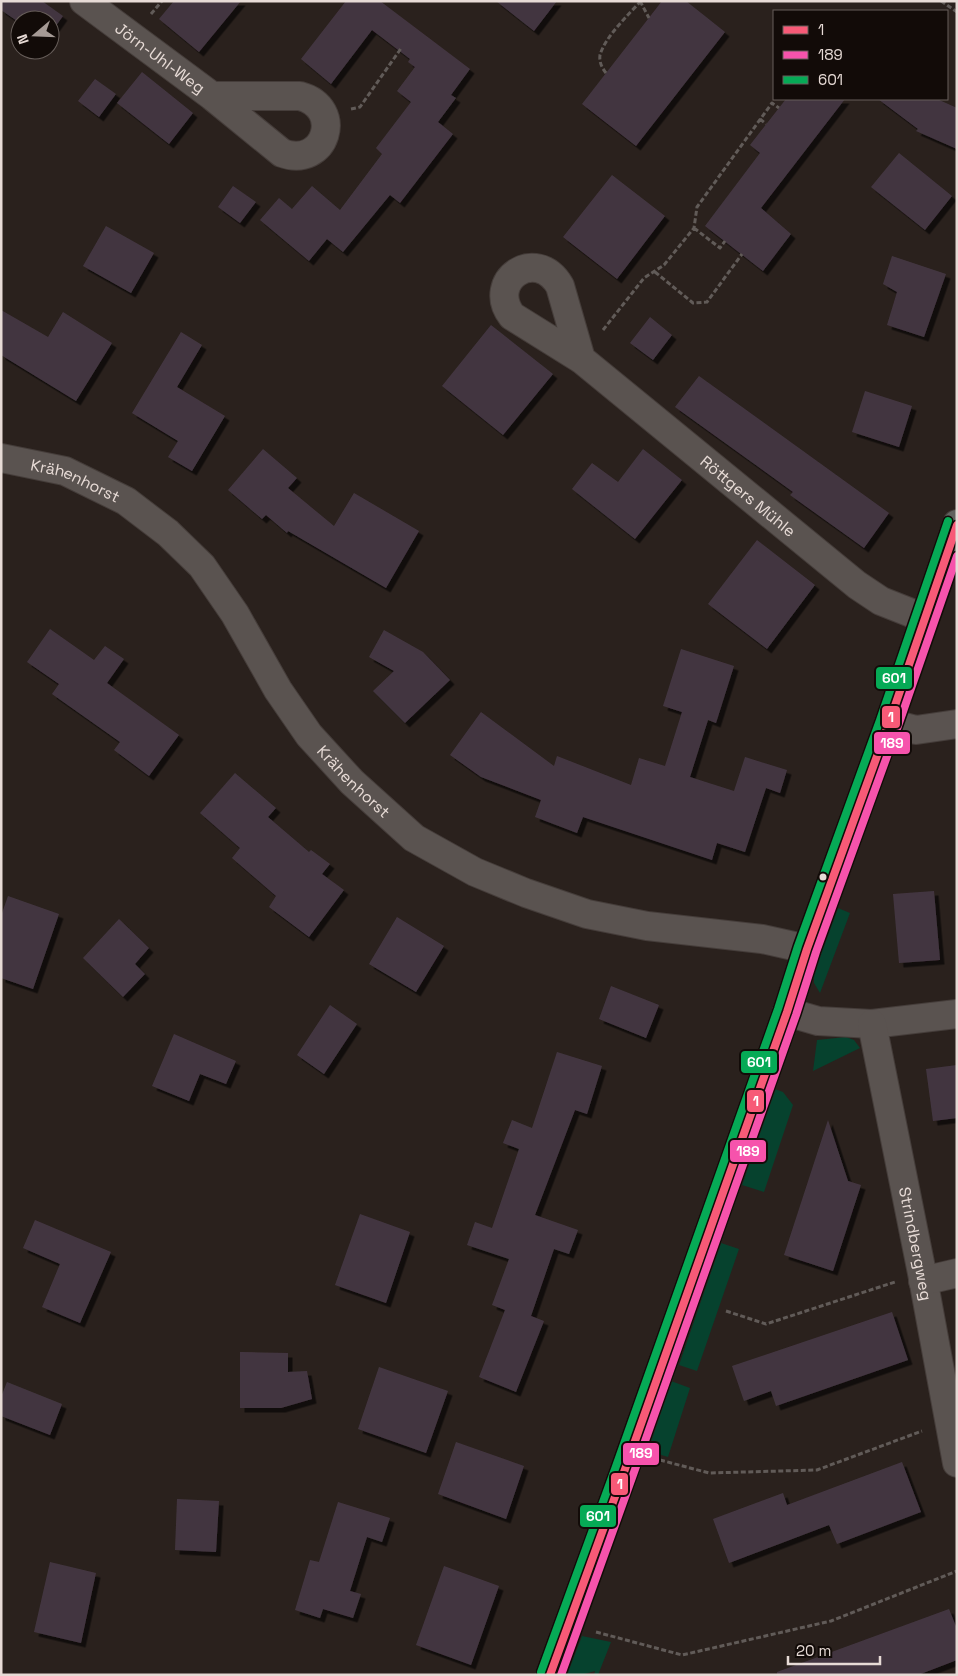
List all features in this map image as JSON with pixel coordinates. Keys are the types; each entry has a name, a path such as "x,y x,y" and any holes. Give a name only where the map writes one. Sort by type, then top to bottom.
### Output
{"main road":[{"path":"550,1675 787,1012 807,950 889,723 957,524"}],"street":[{"name":"Jörn-Uhl-Weg","path":"84,1 212,96 282,153 289,156 305,155 317,148 323,139 326,129 324,115 315,102 300,96 212,96"},
{"name":"Röttgers Mühle","path":"581,359 857,585 881,601 924,618"},
{"name":"Krähenhorst","path":"1,458 64,471 126,501 168,532 202,566 235,614 278,690 309,735 352,782 414,838 475,872 526,893 586,914 647,926 762,939 807,950"},
{"path":"889,723 916,730 957,724"},
{"path":"787,1012 818,1021 872,1024 957,1014"},
{"name":"Strindbergweg","path":"872,1024 957,1463"},
{"path":"922,1277 957,1273"}],"path":[{"path":"606,73 601,66 600,55 612,33 640,1 649,18"},
{"path":"940,1 957,12"},
{"path":"324,115 360,107 402,47"},
{"path":"581,359 644,278 664,264 694,228 697,206 772,103 779,108"},
{"path":"760,119 766,124"},
{"path":"694,228 720,248 725,242"},
{"path":"654,272 693,303 707,302 742,254"},
{"path":"726,1311 766,1324 922,1277"},
{"path":"631,1450 709,1473 817,1470 948,1421"},
{"path":"568,1625 682,1655 831,1620 957,1571"}],"green space":[{"path":"838,908 850,913 820,993 814,983 814,972"},
{"path":"846,1037 854,1040 860,1048 813,1071 817,1040"},
{"path":"775,1089 783,1092 793,1105 764,1192 742,1185"},
{"path":"721,1243 739,1249 697,1371 679,1365"},
{"path":"671,1381 690,1388 668,1457 648,1451"},
{"path":"582,1636 611,1642 598,1675 594,1675 595,1671 581,1675 567,1675"}],"building":[{"path":"1,1 42,1 55,10 10,10 10,16 1,10"},
{"path":"174,1 241,1 199,52 159,19"},
{"path":"346,1 380,1 470,69 451,95 456,98 438,122 453,134 400,203 390,195 343,252 327,239 309,261 260,220 279,198 292,209 312,186 340,210 382,154 376,148 411,102 397,91 415,67 408,62 410,59 372,30 331,84 301,59"},
{"path":"496,1 557,1 534,31"},
{"path":"662,1 686,1 725,32 636,146 582,104"},
{"path":"142,72 193,113 169,144 117,103"},
{"path":"95,79 116,94 99,117 78,101"},
{"path":"785,100 844,100 761,208 791,234 763,271 705,226 760,153 750,145"},
{"path":"879,100 939,100 957,108 957,149 916,131 918,129"},
{"path":"899,153 952,196 925,230 871,187"},
{"path":"612,175 665,216 617,279 563,237"},
{"path":"233,186 256,202 240,223 218,207"},
{"path":"106,226 154,253 131,293 83,266"},
{"path":"892,256 946,274 924,337 887,325 897,292 883,284"},
{"path":"1,310 48,337 63,312 112,343 76,401 1,355"},
{"path":"650,317 672,335 653,360 630,343"},
{"path":"491,325 553,374 503,435 442,386"},
{"path":"181,332 202,345 177,387 225,416 192,471 168,457 178,441 132,413"},
{"path":"699,376 889,513 864,548 790,495 793,492 675,407"},
{"path":"865,391 912,406 899,447 852,432"},
{"path":"263,449 297,478 288,488 334,526 354,493 419,531 386,588 288,531 287,533 266,515 262,519 228,490"},
{"path":"643,449 682,480 635,539 572,489 592,463 618,482"},
{"path":"757,540 815,585 767,649 708,604"},
{"path":"50,629 94,660 105,646 124,659 107,683 179,735 149,776 114,750 120,742 52,694 59,684 27,662"},
{"path":"384,630 423,652 450,680 405,723 373,691 394,671 369,657"},
{"path":"681,649 734,666 716,723 708,720 690,777 734,791 745,757 787,770 780,793 766,788 745,852 717,843 712,860 583,817 577,833 535,817 541,800 481,777 450,755 481,712 554,766 557,756 631,785 639,758 665,766 682,712 663,706"},
{"path":"235,773 276,808 268,817 309,852 311,850 330,864 322,874 344,890 309,937 269,907 276,896 232,858 240,848 200,813"},
{"path":"934,891 940,960 899,963 893,894"},
{"path":"8,896 59,914 33,989 1,978 1,916"},
{"path":"397,917 444,946 416,992 369,964"},
{"path":"119,919 149,948 135,964 145,974 123,997 83,958"},
{"path":"611,986 659,1005 646,1038 599,1019"},
{"path":"330,1005 357,1024 324,1074 297,1055"},
{"path":"174,1034 236,1061 226,1084 200,1074 189,1101 152,1086"},
{"path":"557,1052 602,1066 587,1114 575,1110 535,1215 578,1230 569,1254 554,1249 531,1316 544,1321 516,1392 479,1377 505,1310 492,1305 509,1259 467,1245 475,1222 492,1228 519,1149 503,1143 512,1120 532,1128"},
{"path":"957,1065 957,1118 933,1121 926,1069"},
{"path":"828,1120 848,1181 861,1185 833,1271 784,1255"},
{"path":"360,1214 410,1232 386,1303 335,1285"},
{"path":"35,1220 111,1252 80,1323 42,1307 60,1264 23,1248"},
{"path":"892,1312 908,1360 776,1406 771,1391 744,1401 732,1366"},
{"path":"240,1352 288,1353 288,1372 307,1371 312,1399 281,1408 240,1408"},
{"path":"379,1367 448,1391 426,1453 358,1429"},
{"path":"7,1382 62,1404 50,1435 1,1416 1,1397"},
{"path":"456,1442 524,1466 506,1519 438,1494"},
{"path":"902,1462 921,1512 837,1544 829,1525 729,1563 713,1519 783,1493 787,1505"},
{"path":"177,1499 219,1501 216,1552 175,1550"},
{"path":"338,1502 390,1518 382,1542 367,1537 350,1591 361,1594 353,1618 323,1609 320,1618 295,1610 310,1560 319,1562"},
{"path":"50,1562 96,1573 81,1643 34,1632"},
{"path":"444,1566 499,1586 471,1665 416,1645"},
{"path":"949,1609 957,1629 957,1660 918,1675 777,1675 777,1672"}],"transit line":[{"name":"601","path":"541,1672 778,1009 798,946 880,720 948,521"},
{"name":"1","path":"550,1675 787,1012 807,949 889,723 957,525"},
{"name":"189","path":"561,1675 957,556"}]}
